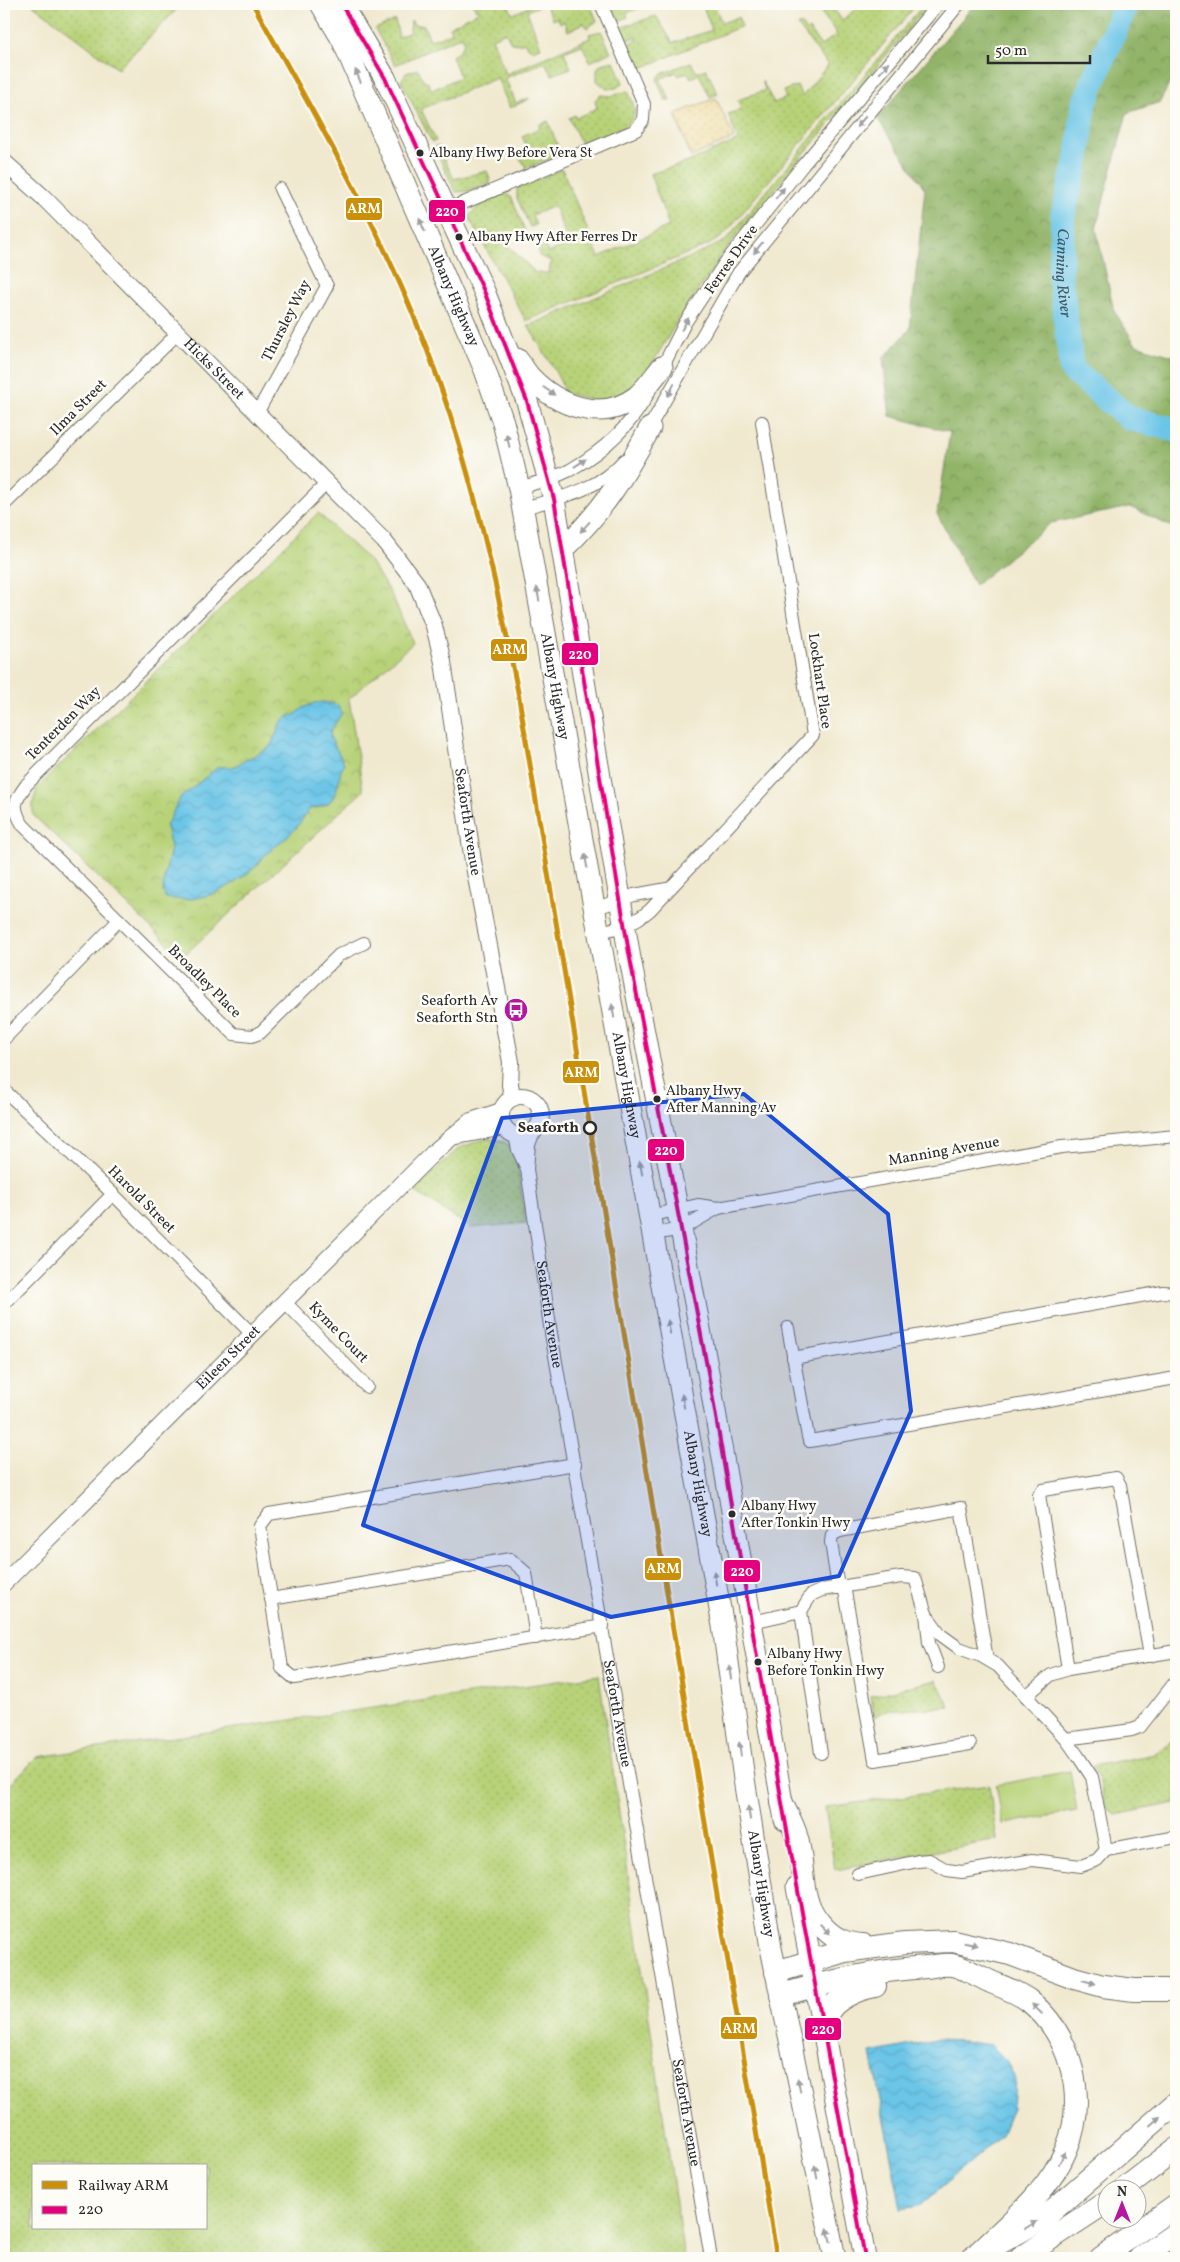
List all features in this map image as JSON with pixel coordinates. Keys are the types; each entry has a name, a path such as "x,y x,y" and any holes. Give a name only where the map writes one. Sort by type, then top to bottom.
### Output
{"highway":[{"name":"Albany Highway","path":"321,4 342,39 485,370 503,422 521,498 723,1626 744,1780 776,1972 835,2258"},
{"name":"Albany Highway","path":"341,4 384,78 446,210 505,343 527,401 554,499 625,926 712,1388 814,1986 842,2122 865,2258"},
{"path":"505,343 531,378 553,395 590,411 612,409 636,397 662,368"},
{"path":"563,549 605,503 622,480 650,428"},
{"path":"723,1626 752,1622"},
{"path":"782,1802 796,1835 803,1889 811,1912 840,1941 884,1946"},
{"path":"776,1972 845,1951 931,1942 968,1944 1010,1954 1074,1978 1103,1986 1134,1990 1176,1990"},
{"path":"781,1994 909,1968 952,1965 969,1971 1026,1999 1051,2025 1064,2045 1069,2059 1077,2099 1075,2121 1069,2140 1054,2173 1036,2199 973,2258"},
{"path":"824,2035 827,2013 846,1995 860,1989 910,1977 951,1976 987,1980"},
{"path":"973,2258 1044,2218 1176,2103"},
{"path":"1136,2180 1176,2149"},
{"path":"1101,2258 1176,2205"},
{"path":"1021,2258 1098,2208"},
{"path":"1140,2258 1176,2233"}],"street":[{"path":"446,210 636,130 643,120 644,104 601,4"},
{"name":"Ferres Drive","path":"521,498 549,478 569,470 612,442 641,407 685,323 724,264 803,165 938,4"},
{"name":"Ferres Drive","path":"521,498 554,499 584,489 605,479 622,463 650,428 692,351 739,272 959,4"},
{"name":"Hicks Street","path":"4,162 43,197 384,541 417,584"},
{"name":"Thursley Way","path":"257,413 327,286 280,189"},
{"name":"Ilma Street","path":"4,505 177,334"},
{"name":"Lockhart Place","path":"599,932 625,926 639,920 813,735 762,422"},
{"name":"Tenterden Way","path":"119,920 23,824 15,812 16,799 27,784 327,483"},
{"name":"Seaforth Avenue","path":"417,584 434,626 443,662 473,861 511,1062 510,1086 513,1098"},
{"path":"594,909 634,895 667,889"},
{"path":"4,1039 119,920"},
{"name":"Broadley Place","path":"119,920 234,1034 244,1036 260,1033 339,955 364,943"},
{"name":"Seaforth Avenue","path":"511,1062 520,1082 532,1099"},
{"name":"Harold Street","path":"4,1090 113,1194 253,1335"},
{"path":"523,1096 532,1099 541,1115 534,1131 522,1136 507,1125 504,1106 513,1098 523,1096"},
{"name":"Eileen Street","path":"4,1583 434,1152 455,1137 471,1121 507,1125"},
{"name":"Seaforth Avenue","path":"507,1125 527,1169"},
{"name":"Seaforth Avenue","path":"534,1131 529,1145 527,1169 552,1333 711,2258"},
{"name":"Manning Avenue","path":"651,1225 718,1208 1062,1147 1176,1136"},
{"path":"4,1304 113,1194"},
{"name":"Manning Avenue","path":"651,1225 680,1219 698,1205 718,1208"},
{"path":"793,1358 1163,1292 1176,1293"},
{"name":"Kyme Court","path":"285,1302 367,1387"},
{"path":"788,1328 810,1441 1176,1378"},
{"path":"575,1464 269,1514 260,1526 282,1668 294,1678 603,1626"},
{"path":"1068,1669 1039,1494 1043,1490 1116,1478 1120,1485 1150,1656"},
{"path":"970,1744 876,1760 831,1542 832,1535 840,1531 961,1508 987,1659"},
{"path":"271,1599 510,1559 526,1573 536,1638"},
{"path":"821,1753 801,1611 811,1595 822,1590 902,1577 915,1578 926,1614 929,1643 938,1667"},
{"path":"752,1622 801,1611"},
{"path":"926,1614 950,1643 987,1659 998,1666 1066,1739 1092,1778 1106,1850"},
{"path":"1026,1696 1051,1675 1068,1669 1176,1651"},
{"path":"1066,1739 1132,1730 1140,1727 1176,1680"},
{"path":"858,1874 929,1860 947,1870 962,1872 1032,1860 1081,1866 1097,1860 1106,1850 1176,1837"}],"highlighted area":[{"path":"744,1094 888,1214 911,1411 839,1576 611,1617 363,1525 419,1345 502,1118"}],"green space":[{"path":"32,4 182,4 118,69"},
{"path":"473,4 507,4 513,14 535,4 545,4 527,11 541,47 532,50 523,42 520,44 511,43 506,32 492,38 506,74 590,38 589,34 601,31 611,52 590,62 582,45 564,52 571,68 552,75 545,62 505,78 516,103 529,98 510,108 497,78 421,109 436,141 432,142 401,81 406,73 418,69 424,81 427,81 432,90 460,77 452,56 459,52 464,42 462,36 395,65 375,29 395,20 399,37 410,32 411,20 415,25 424,25 430,40 452,33 449,27 480,11 479,9 476,10"},
{"path":"545,4 590,4 597,21 587,28 584,23 568,31 564,21 560,23 558,18 553,20"},
{"path":"618,4 649,4 626,13 628,17 621,20 614,19 609,8"},
{"path":"702,4 714,4 722,23 738,17 742,26 644,67 635,67 627,45 638,40 636,37 625,41 619,28 656,16 673,43 712,30"},
{"path":"862,4 917,4 722,237 708,245 526,321 470,220 469,216 473,212 486,202 505,192 512,198 525,231 502,240 536,273 549,273 551,261 539,256 539,248 545,246 548,253 569,244 554,206 532,215 536,225 530,227 517,198 517,188 562,169 599,257 669,226 650,174 688,162 738,140 728,114 741,110 738,100 765,90 762,81 774,103 786,98 783,91 797,86 802,97 828,65 798,26 801,24 806,31 809,29 821,46 837,34 821,12 827,7 830,10 833,8 842,20"},
{"path":"924,4 929,4 735,237 680,317 643,379 610,404 564,393 555,371 528,326 725,241"},
{"path":"975,4 1169,4 1176,16 1176,71 1160,102 1127,113 1096,228 1114,311 1136,345 1176,357 1176,529 1130,507 1051,523 975,585 937,514 950,432 890,416 883,359 910,329 925,189 877,118"},
{"path":"614,61 623,83 616,88 607,89 597,81 597,69 601,64"},
{"path":"691,62 696,72 706,69 718,94 710,97 699,74 691,78 688,72 679,76 676,72 660,79 670,100 665,100 657,79 661,74"},
{"path":"628,91 634,108 634,114 627,125 582,145 569,118 575,115 576,118 597,108 595,100 600,95 611,96"},
{"path":"548,121 561,154 527,168 519,157 529,153 522,136 540,128 539,125"},
{"path":"438,146 454,179 487,171 490,179 489,184 469,191 456,192 434,147"},
{"path":"318,513 370,561 392,596 413,643 349,699 363,791 182,957 33,815 33,803 37,788"},
{"path":"484,1139 497,1139 515,1147 526,1223 471,1228 414,1191 459,1148"},
{"path":"599,1675 684,2258 4,2258 4,1790 37,1757"},
{"path":"936,1680 950,1707 885,1711 874,1717 871,1696"},
{"path":"1176,1737 1176,1803 1115,1815 1106,1808 1099,1780 1092,1766 1156,1754"},
{"path":"1070,1771 1077,1811 1003,1824 996,1785"},
{"path":"989,1785 997,1840 835,1870 825,1807"}],"sand":[{"path":"716,98 734,138 691,157 675,114"}],"water":[{"path":"324,702 338,705 342,713 331,730 330,737 344,763 332,799 327,804 309,809 290,834 254,868 224,889 213,894 191,899 166,898 163,892 164,879 171,848 166,826 180,798 218,767 233,767 270,747 282,721 289,716 295,715 303,708 314,703"},
{"path":"936,2040 964,2041 991,2045 1006,2060 1015,2079 1013,2108 1002,2135 919,2206 901,2209 871,2053"}],"waterway":[{"name":"Canning River","path":"1126,4 1084,104 1078,156 1063,214 1060,276 1072,370 1129,418 1176,430"}],"rail line":[{"name":"ARM","path":"253,4 343,166 403,291 421,334 452,421 466,466 489,556 518,692 777,2258"}],"transit line":[{"name":"220","path":"341,4 385,78 484,291 527,401 554,499 629,953 711,1388 782,1803 865,2258"}],"place":[{"name":"Albany Hwy Before Vera St","path":"420,153"},
{"name":"Albany Hwy After Ferres Dr","path":"459,237"},
{"name":"Seaforth Av Seaforth Stn","path":"516,1010"},
{"name":"Albany Hwy After Manning Av","path":"657,1099"},
{"name":"Seaforth","path":"590,1128"},
{"name":"Albany Hwy After Tonkin Hwy","path":"732,1514"},
{"name":"Albany Hwy Before Tonkin Hwy","path":"758,1662"}]}
